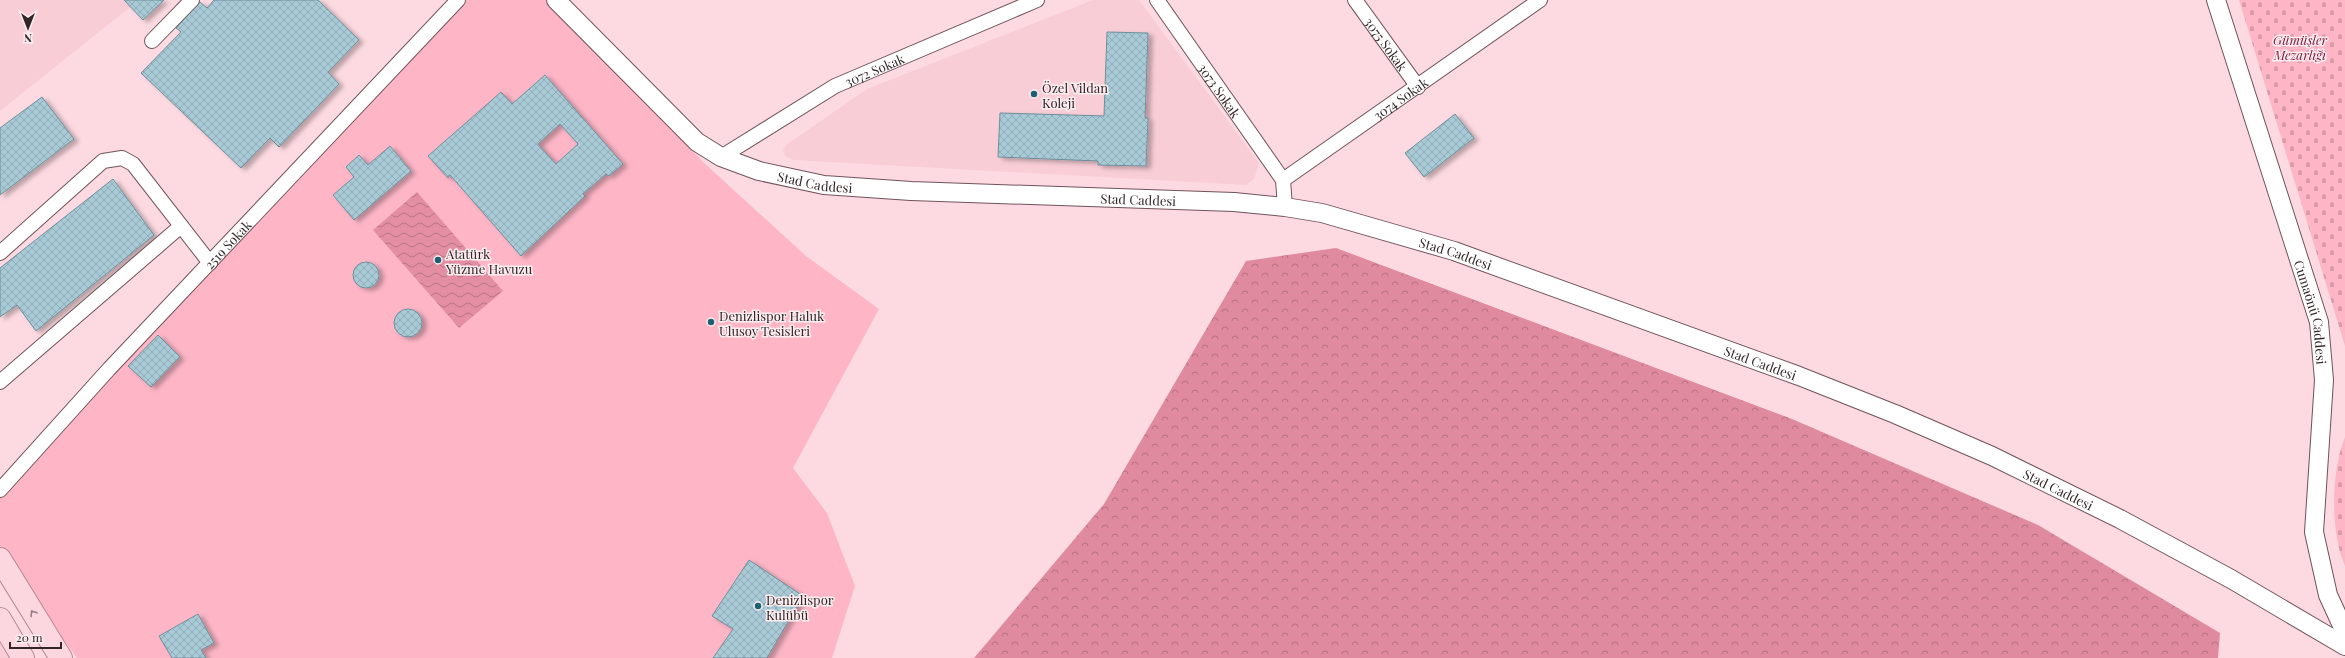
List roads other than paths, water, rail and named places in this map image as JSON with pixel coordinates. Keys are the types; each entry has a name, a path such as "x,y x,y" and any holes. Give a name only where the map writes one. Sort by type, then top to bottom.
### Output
{"main road":[{"path":"0,559 61,658"},
{"path":"0,619 23,658"}],"street":[{"path":"152,41 192,0"},
{"name":"2519 Sokak","path":"0,490 109,369 458,0"},
{"name":"Stad Caddesi","path":"556,0 697,142 721,156 759,171 824,185 1013,196 1234,202 1285,207 1366,225 1454,251 1895,414 1992,456 2120,518 2231,579 2345,646"},
{"name":"3072 Sokak","path":"721,156 835,86 1037,0"},
{"name":"3073 Sokak","path":"1157,0 1283,180"},
{"name":"3075 Sokak","path":"1355,0 1418,87"},
{"name":"3074 Sokak","path":"1283,180 1418,87 1540,0"},
{"name":"Cumaönü Caddesi","path":"2216,0 2319,322 2324,380 2314,532 2328,595 2345,632"},
{"path":"0,253 103,161 122,158 133,164 210,262"},
{"path":"1283,180 1285,207"},
{"path":"0,382 181,226"}],"water":[{"name":"Atatürk Yüzme Havuzu","path":"417,192 503,291 459,328 373,230"}],"place":[{"name":"Özel Vildan Koleji","path":"1034,94"},
{"name":"Atatürk Yüzme Havuzu","path":"438,260"},
{"name":"Denizlispor Haluk Ulusoy Tesisleri","path":"711,322"},
{"name":"Denizlispor Kulübü","path":"758,606"}],"park label":[{"name":"Gümüşler Mezarlığı","path":"2300,46"}]}
